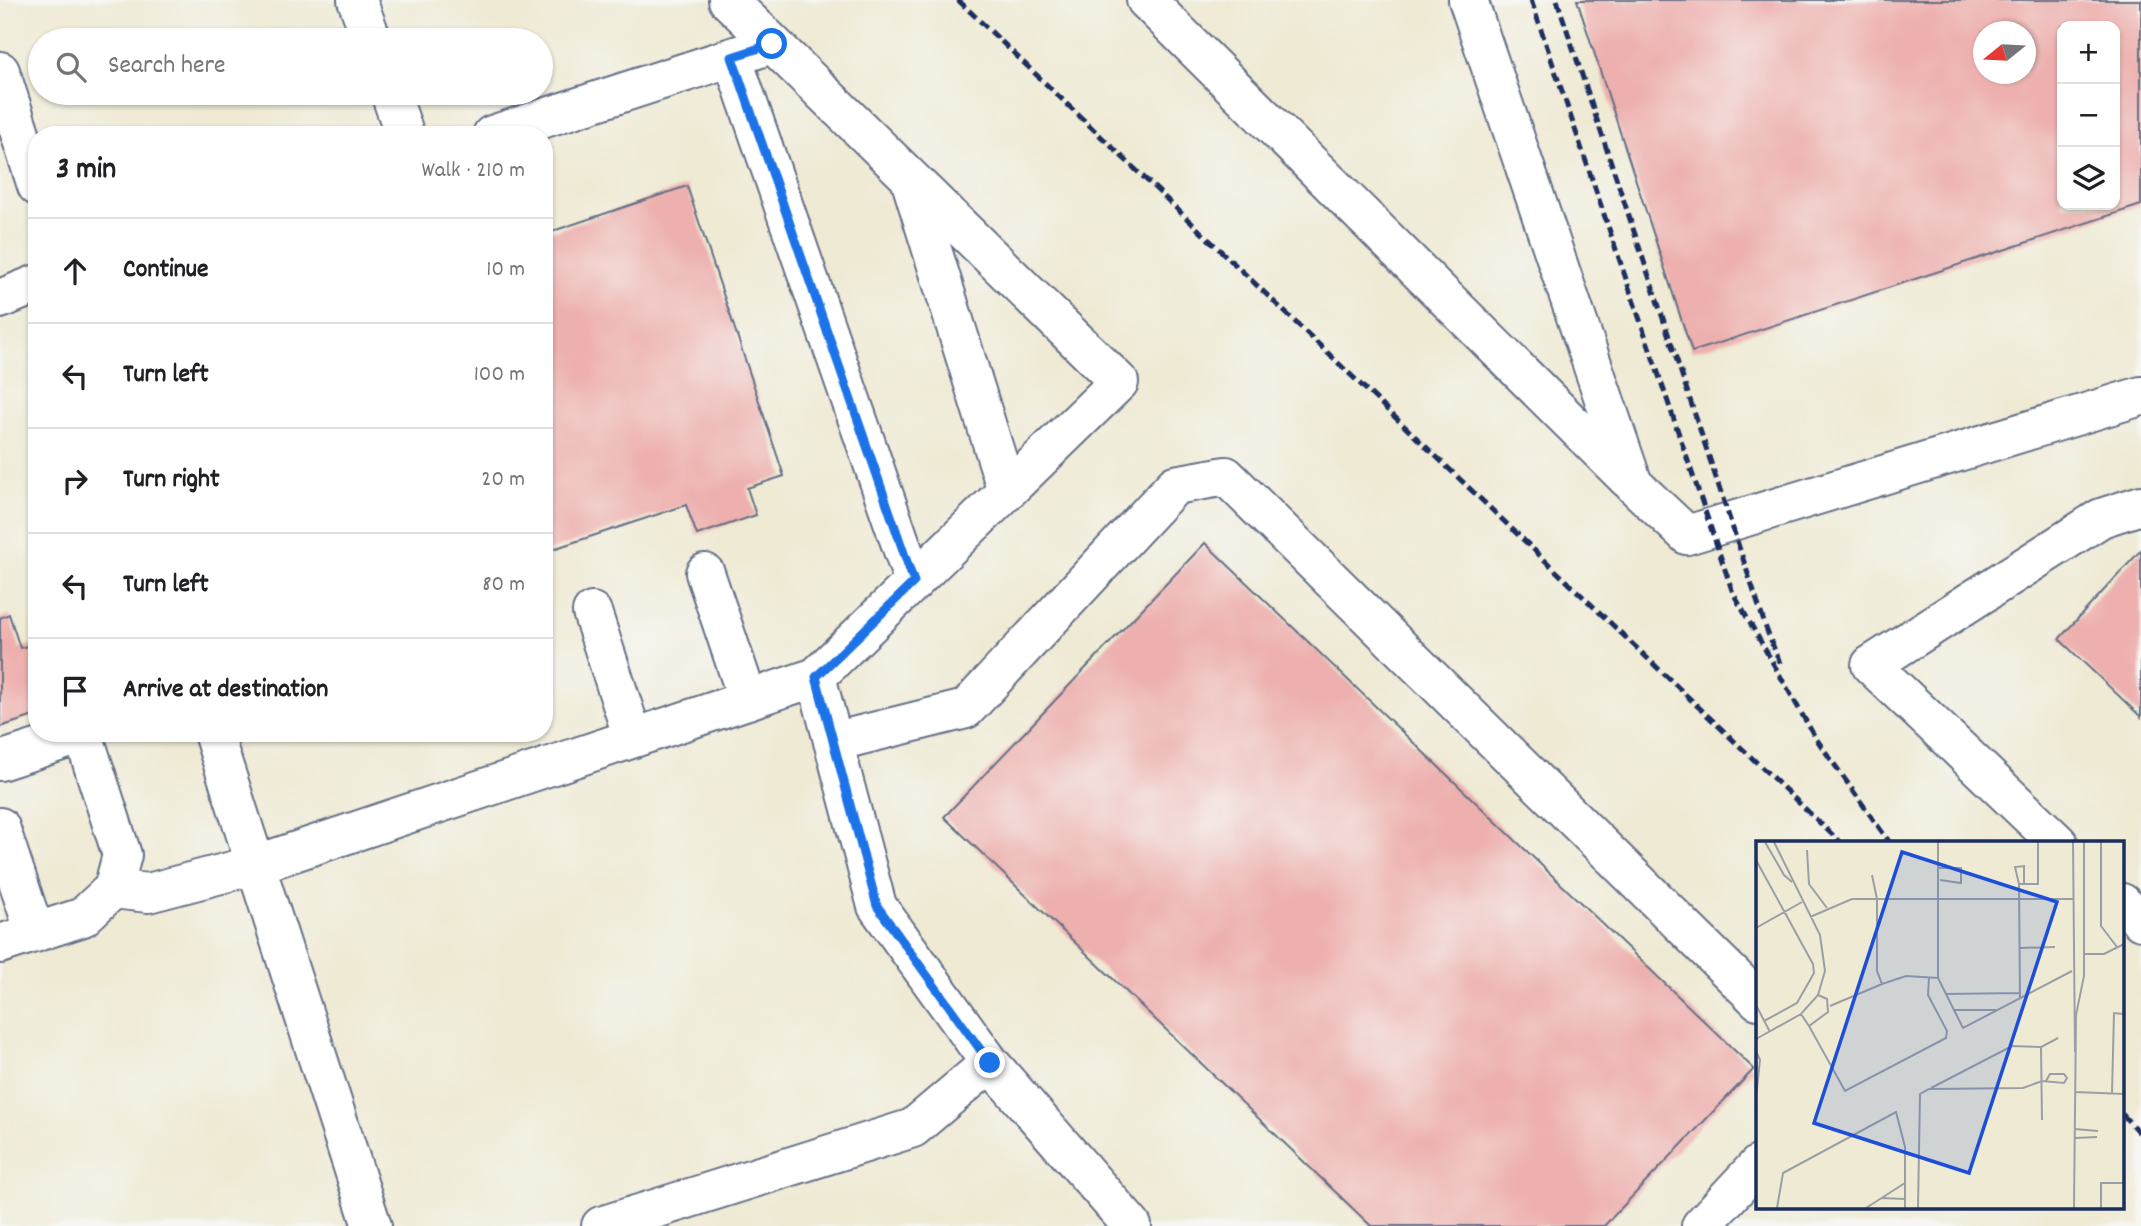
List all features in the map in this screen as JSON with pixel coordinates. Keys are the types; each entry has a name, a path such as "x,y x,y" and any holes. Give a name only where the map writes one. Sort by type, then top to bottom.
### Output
{"street":[{"path":"357,0 368,28"},
{"path":"113,889 148,893 255,864 816,677 1119,382 727,0"},
{"path":"1146,0 1687,535 2141,396"},
{"path":"1468,0 1633,484"},
{"path":"520,126 772,44"},
{"path":"732,57 914,582"},
{"path":"0,71 28,158"},
{"path":"394,105 402,126"},
{"path":"909,177 1007,491"},
{"path":"0,299 28,288"},
{"path":"833,742 966,709 1175,485 1226,476 1756,998"},
{"path":"2056,841 1871,665 2101,518 2141,505"},
{"path":"705,573 748,700"},
{"path":"592,612 633,738"},
{"path":"816,677 877,906 990,1063 1132,1226"},
{"path":"0,761 58,742"},
{"path":"0,944 83,917 113,889 122,855 86,742"},
{"path":"216,742 372,1226"},
{"path":"0,827 36,933"},
{"path":"2124,905 2141,921"},
{"path":"601,1226 913,1128 990,1063"},
{"path":"1702,1226 1756,1167"}],"building":[{"path":"1577,0 2141,0 2141,205 1692,352"},
{"path":"687,186 784,476 747,488 756,515 697,535 686,505 553,549 553,231"},
{"path":"1205,543 1754,1069 1604,1226 1371,1226 944,817"},
{"path":"2141,550 2141,717 2059,639"},
{"path":"9,614 20,648 28,646 28,718 0,727 0,618"}],"railway":[{"path":"958,0 1839,841"},
{"path":"1531,0 1733,593 1815,737 1889,841"},
{"path":"1557,0 1767,631 1782,668"},
{"path":"2124,1116 2141,1135"}],"route":[{"path":"772,44 732,57 914,582 816,677 877,906 990,1063"}]}
